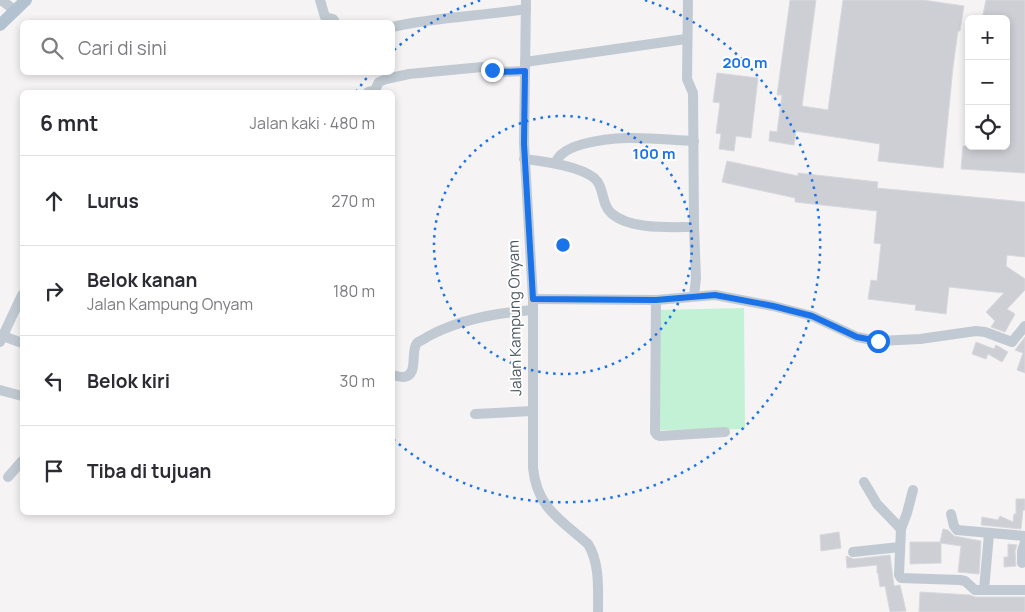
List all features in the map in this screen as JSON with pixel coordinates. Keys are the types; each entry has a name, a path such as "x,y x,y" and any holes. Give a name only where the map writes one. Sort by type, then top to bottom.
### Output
{"main road":[{"path":"0,25 26,0"}],"street":[{"path":"1,0 16,11"},
{"path":"320,0 325,17 333,20"},
{"path":"688,0 686,39 687,79 693,93 694,141 696,278 694,296"},
{"path":"395,26 490,15 526,4"},
{"name":"Jalan Kampung Onyam","path":"526,4 524,159 533,299 532,412 534,482 544,504 588,544 593,552 596,565 598,612"},
{"path":"375,90 379,82 409,74 482,67 500,72 686,39"},
{"path":"556,163 562,153 567,150 604,139 623,137 694,141"},
{"path":"524,159 549,161 590,174 598,182 607,208 617,216 644,226 694,228"},
{"path":"533,299 656,300 715,295 773,306 812,316 857,337 878,341 920,339 976,331 985,332 1012,342 1025,326"},
{"path":"20,299 2,339 20,342"},
{"path":"656,300 655,432 660,436 725,432"},
{"path":"395,376 403,377 410,374 417,343 442,329 498,314 532,310"},
{"path":"0,390 20,395"},
{"path":"475,414 532,412"},
{"path":"8,477 20,463"},
{"path":"864,482 877,504 901,529"},
{"path":"913,490 901,529 899,575 901,578 960,580 965,581 975,590 1025,590"},
{"path":"951,514 957,530 1025,536"},
{"path":"984,590 989,534"},
{"path":"1022,563 1022,552 1025,542"},
{"path":"853,552 900,547"}],"green space":[{"path":"744,308 745,429 659,430 658,310"}],"building":[{"path":"790,0 816,0 802,106 828,110 843,0 923,0 964,6 953,67 943,168 878,161 880,144 796,131 794,145 769,141 770,131 777,132 782,95 777,95"},
{"path":"986,0 1025,0 1025,173 961,169 963,146 965,146 965,150 1010,150 1010,15 983,15"},
{"path":"717,73 758,78 751,138 736,136 734,151 719,149 721,134 716,133 720,103 713,102"},
{"path":"727,161 798,176 798,173 878,182 877,188 1025,202 1025,257 1007,255 1006,266 1025,279 1025,290 1007,309 1015,314 1005,332 991,327 995,321 986,312 1004,293 949,287 946,314 915,310 916,305 868,299 871,280 877,281 881,244 874,243 877,211 795,202 795,198 722,182"},
{"path":"1025,337 1025,373 1017,370 1023,353 1015,350"},
{"path":"976,342 994,349 996,345 1008,352 1002,362 988,354 986,359 972,354"},
{"path":"1016,499 1025,499 1021,529 981,525 982,517 998,520 1000,516 1013,522 1014,514 1016,514"},
{"path":"943,529 948,530 954,536 981,541 979,574 958,572 961,546 941,543 941,563 910,564 910,542 940,542"},
{"path":"839,532 841,548 821,551 820,535"},
{"path":"1008,544 1017,545 1015,551 1016,566 1004,567 1004,557 1008,557"},
{"path":"890,555 894,586 900,585 906,611 890,612 885,586 880,587 877,565 847,568 846,556 854,559"},
{"path":"920,592 970,595 975,597 1025,597 1025,612 919,612"}],"route":[{"path":"492,70 496,72 525,71 524,144 533,299 656,300 715,295 773,306 812,316 857,337 878,341"}]}
